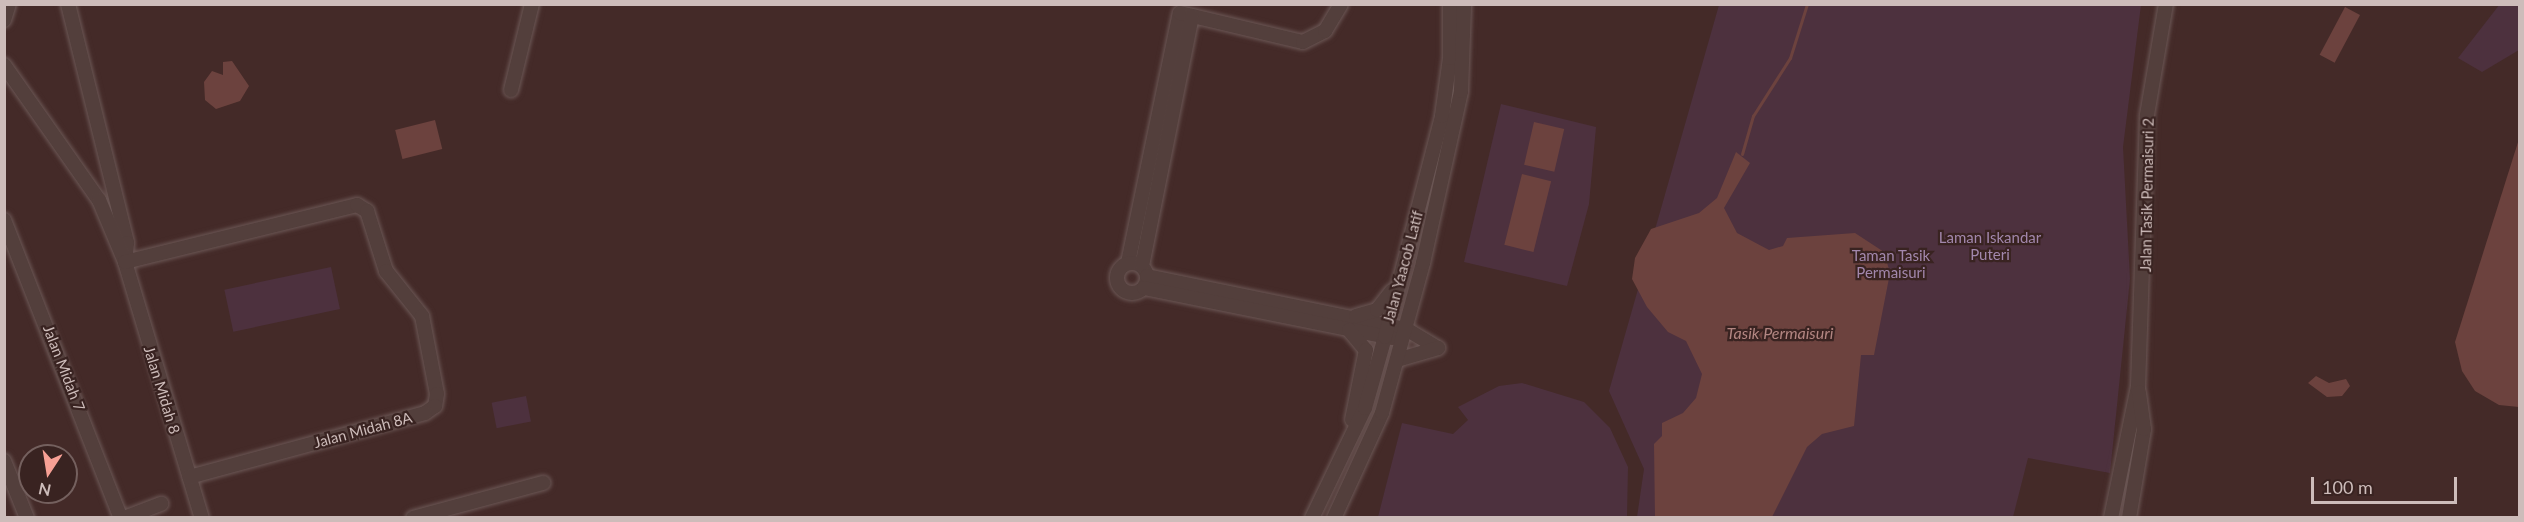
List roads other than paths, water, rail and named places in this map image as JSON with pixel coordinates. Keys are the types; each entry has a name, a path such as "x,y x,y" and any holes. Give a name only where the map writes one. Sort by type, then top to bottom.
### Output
{"street":[{"path":"4,20 9,4"},
{"name":"Jalan Midah 8","path":"68,4 126,243 125,262"},
{"path":"511,90 532,4"},
{"name":"Jalan Yaacob Latif","path":"1312,518 1339,468 1365,408 1387,331 1442,116 1450,58 1450,4"},
{"name":"Jalan Yaacob Latif","path":"1334,518 1372,440 1404,335 1461,91 1464,4"},
{"name":"Jalan Tasik Permaisuri 2","path":"2111,518 2138,387 2147,115 2166,4"},
{"path":"1339,5 1318,37 1303,42 1186,15 1140,273 1404,335 1438,348 1397,360"},
{"name":"Jalan Midah 8","path":"4,65 99,200 125,262 202,518"},
{"name":"Jalan Midah 8A","path":"125,262 357,205 367,211 386,272 422,316 437,394 435,406 425,413 190,477"},
{"name":"Jalan Midah 7","path":"4,220 122,518"},
{"path":"1349,323 1384,305 1400,276"},
{"path":"1339,468 1366,363 1366,350 1349,323"},
{"name":"Jalan Tasik Permaisuri 2","path":"2129,518 2144,429 2138,387"},
{"path":"6,467 27,518"},
{"path":"413,518 543,483"},
{"path":"122,518 161,504"}],"water":[{"path":"2345,7 2360,15 2335,63 2320,55"},
{"path":"232,61 249,86 240,101 216,109 205,100 204,82 212,71 223,75 223,62"},
{"path":"435,120 442,149 402,159 395,130"},
{"path":"1534,122 1564,129 1554,172 1524,165"},
{"path":"2519,139 2519,407 2499,405 2475,391 2462,371 2455,342"},
{"name":"Tasik Permaisuri","path":"1736,152 1750,163 1724,208 1737,233 1769,250 1783,246 1787,238 1855,233 1884,252 1890,273 1874,355 1861,355 1854,426 1822,434 1807,447 1772,517 1655,517 1654,444 1662,436 1662,423 1683,413 1696,398 1702,374 1686,341 1668,332 1647,307 1632,279 1635,258 1651,229 1699,213 1717,198"},
{"path":"1522,174 1551,181 1533,252 1504,245"},
{"path":"2316,376 2329,383 2346,379 2350,386 2342,396 2327,397 2308,383"}],"waterway":[{"path":"1742,154 1753,116 1790,58 1807,4"}],"park label":[{"name":"Laman Iskandar Puteri","path":"1990,246"},
{"name":"Taman Tasik Permaisuri","path":"1891,264"}]}
